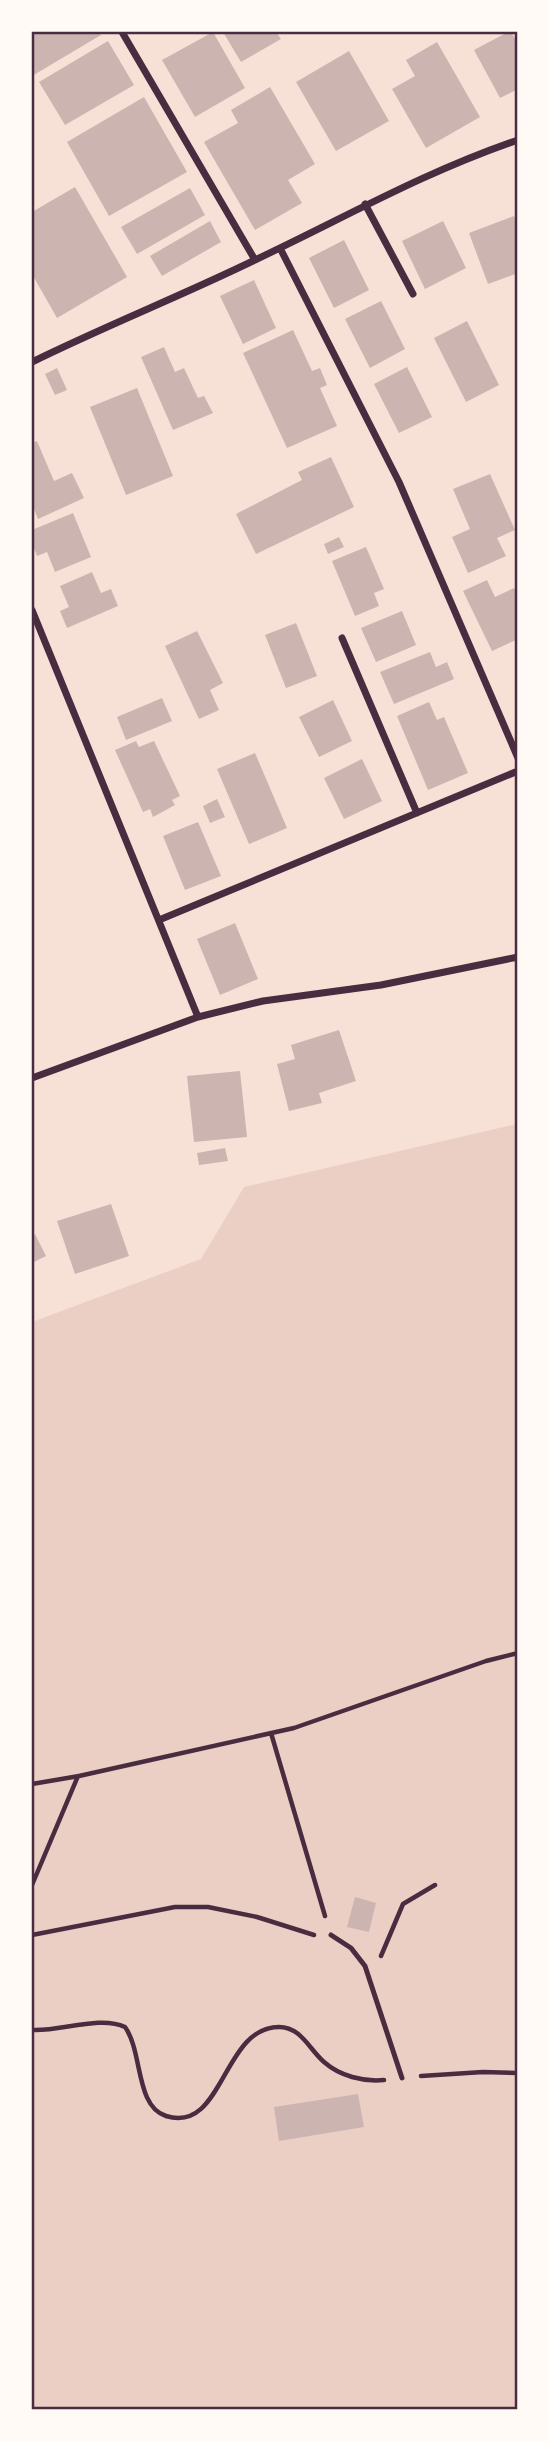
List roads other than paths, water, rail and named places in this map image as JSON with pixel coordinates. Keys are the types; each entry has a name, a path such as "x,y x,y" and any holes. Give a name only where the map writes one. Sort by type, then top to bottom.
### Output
{"street":[{"path":"122,32 255,260"},
{"path":"32,362 88,334 255,260 365,204 469,156 517,140"},
{"path":"365,204 413,294"},
{"path":"280,248 399,482 517,758"},
{"path":"32,610 198,1017"},
{"path":"342,638 417,813"},
{"path":"159,920 517,771"},
{"path":"32,1078 198,1017 263,1001 381,985 517,957"}],"lane":[{"path":"331,1935 360,1957 370,1976 402,2078"}]}
